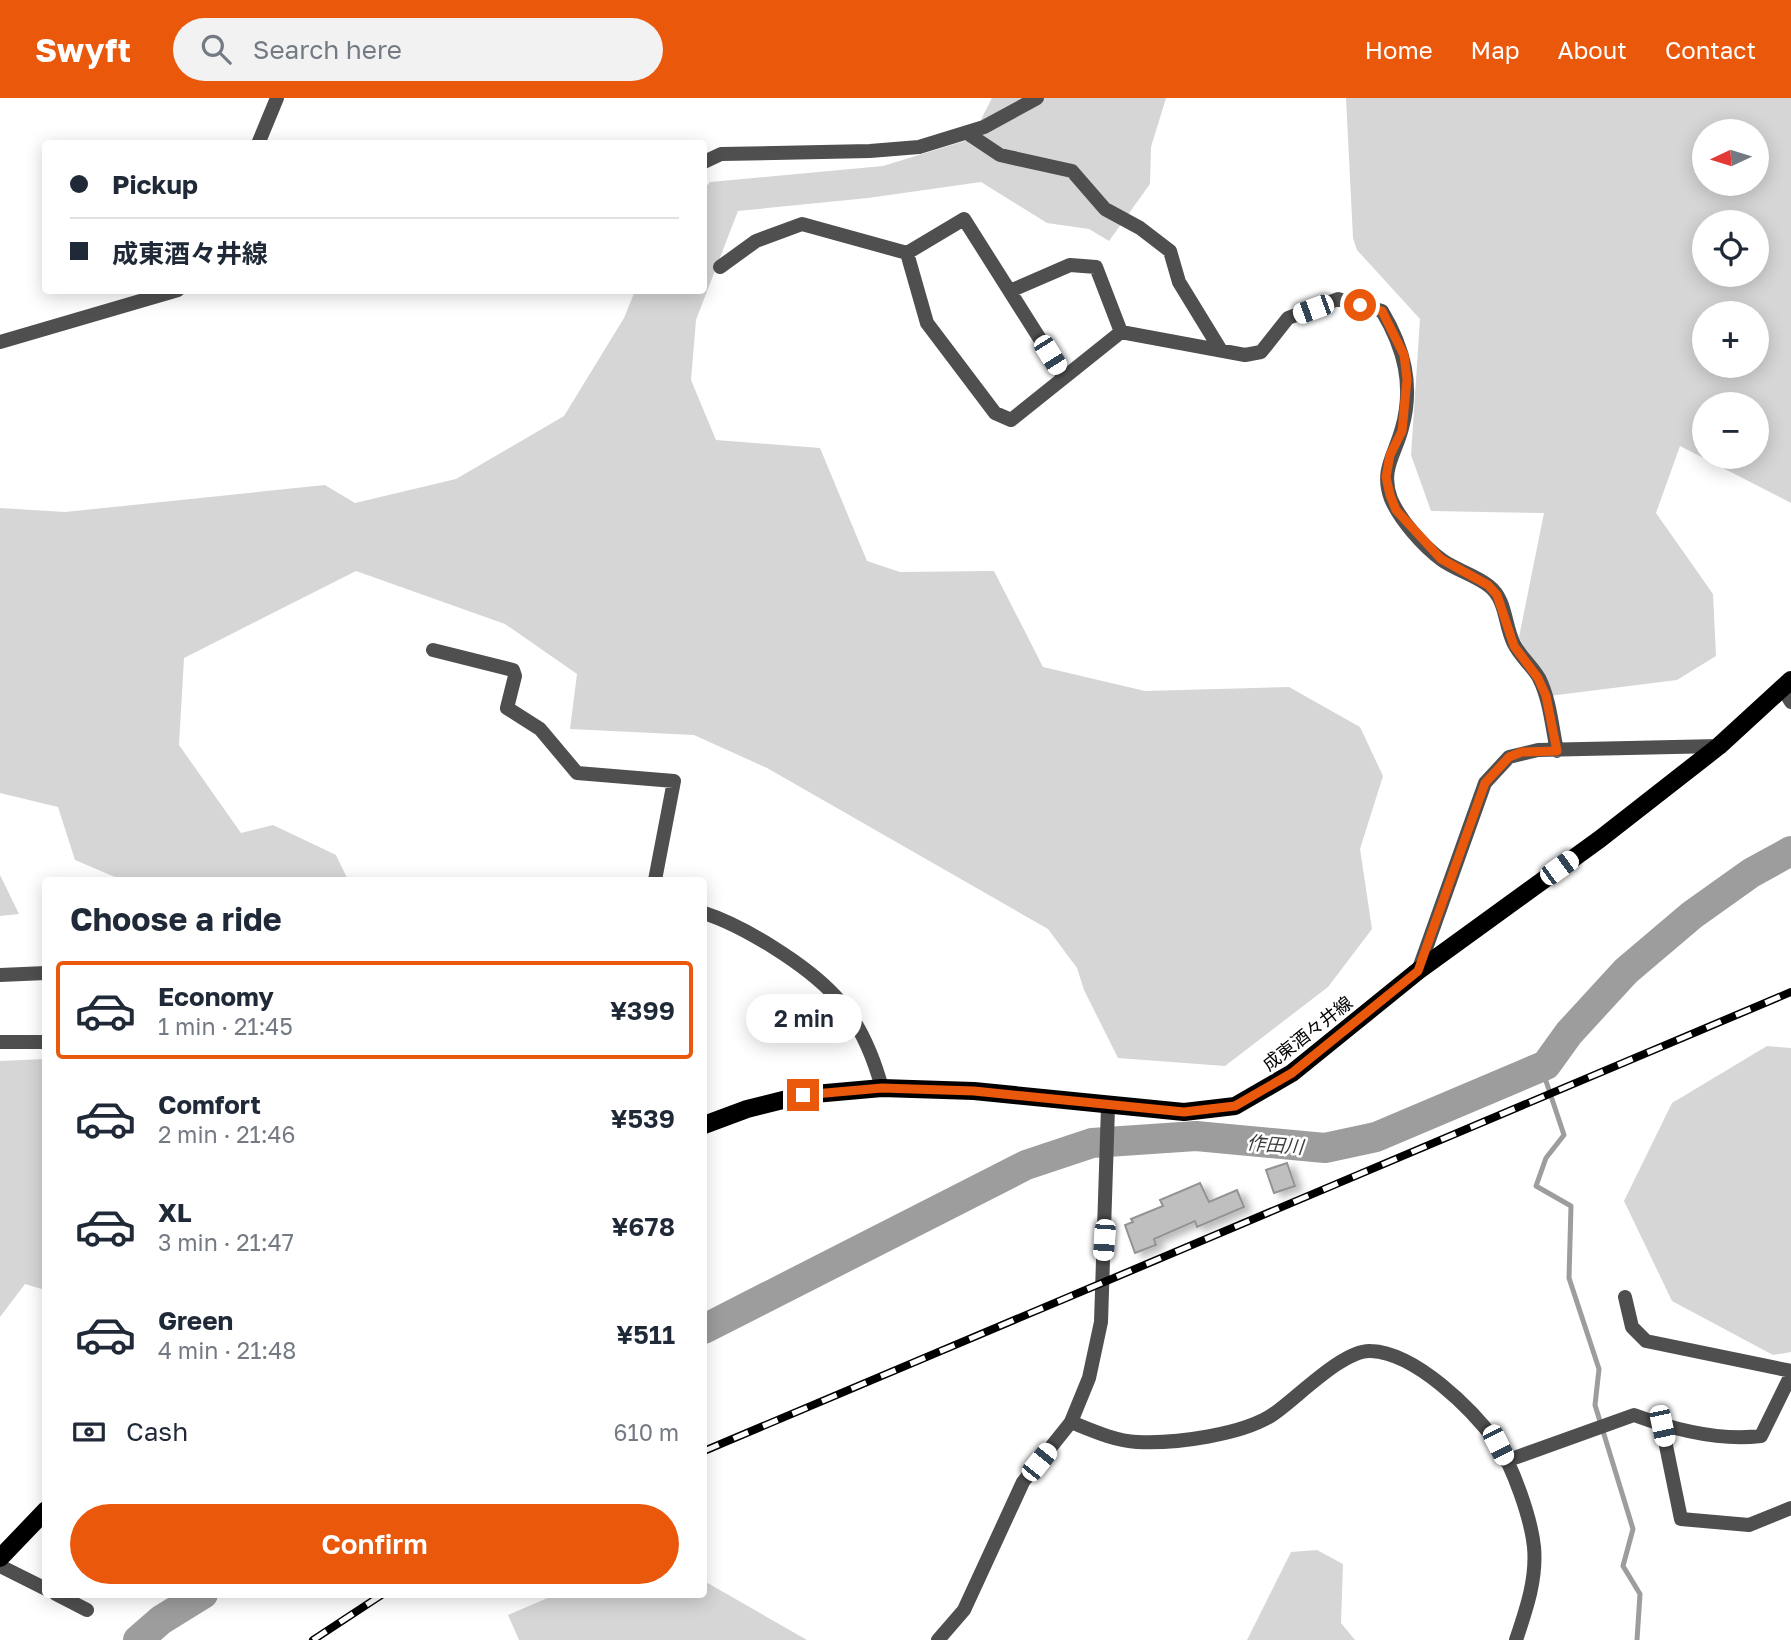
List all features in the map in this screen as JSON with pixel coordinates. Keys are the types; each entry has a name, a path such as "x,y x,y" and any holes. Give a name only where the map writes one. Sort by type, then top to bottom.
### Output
{"main road":[{"name":"成東酒々井線","path":"707,1124 747,1109 803,1095 882,1088 974,1091 1108,1107 1184,1112 1235,1106 1292,1073 1418,971 1600,839 1788,690"},
{"path":"0,1558 42,1514"}],"street":[{"path":"260,140 277,98"},
{"path":"707,160 721,153 870,151 919,147 967,133 1012,113 1037,98"},
{"path":"967,133 1000,155 1072,171 1105,209 1140,228 1170,251 1179,282 1220,349"},
{"path":"720,267 756,241 802,224 907,254 964,219 1064,376"},
{"path":"907,254 927,323 995,413 1011,421 1121,332 1245,355 1261,352 1288,318 1338,299 1382,311 1404,355 1407,379 1402,431 1390,455 1386,477 1390,495 1396,510 1441,559 1488,585 1497,595 1514,646 1538,678 1546,696 1557,751"},
{"path":"1010,291 1070,265 1096,267 1121,332"},
{"path":"0,342 164,294"},
{"path":"433,650 513,670 515,676 507,708 540,729 577,773 674,781 656,877"},
{"path":"1418,971 1485,783 1509,757 1522,752 1719,746"},
{"path":"707,915 776,948 836,997 873,1053 882,1088"},
{"path":"0,975 42,973"},
{"path":"0,1042 42,1042"},
{"path":"938,1640 964,1610 1023,1482 1071,1422 1089,1378 1101,1322 1108,1107"},
{"path":"1506,1461 1634,1415 1662,1426 1745,1438 1761,1436 1786,1399 1791,1373 1646,1341 1632,1327 1625,1297"},
{"path":"1071,1422 1135,1442 1175,1440 1235,1430 1272,1416 1349,1357 1370,1351 1420,1369 1479,1422 1514,1477 1534,1546 1533,1581 1516,1640"},
{"path":"1662,1426 1681,1519 1749,1525 1791,1508"},
{"path":"0,1566 42,1587"},
{"path":"63,1598 87,1611"}],"shaded area":[{"path":"992,98 1166,98 1151,147 1150,184 1109,241 1089,229 1047,223 981,182 868,198 738,211 707,291 707,186 710,182 883,166 971,139"},
{"path":"1346,98 1791,98 1791,503 1725,469 1769,469 1769,392 1692,392 1692,452 1680,446 1656,513 1713,594 1716,656 1677,680 1549,696 1519,637 1544,513 1431,511 1411,455 1420,319 1357,250 1353,238"},
{"path":"634,294 706,294 696,320 691,380 716,440 820,448 867,561 900,572 994,571 1043,667 1145,691 1289,687 1360,727 1383,776 1360,849 1372,929 1328,987 1225,1066 1118,1058 1084,990 1077,968 1048,929 767,768 694,735 570,729 577,674 505,624 356,571 184,658 179,745 241,833 273,825 336,855 347,877 115,877 75,860 58,807 0,793 0,508 65,512 325,485 355,503 456,479 564,416 624,318"},
{"path":"0,875 19,914 0,916"},
{"path":"1767,1046 1791,1048 1791,1352 1773,1355 1672,1301 1624,1201 1672,1103"},
{"path":"42,1059 42,1289 25,1284 0,1317 0,1061"},
{"path":"1317,1550 1343,1564 1341,1623 1355,1640 1247,1640 1291,1552"},
{"path":"707,1583 807,1640 519,1640 508,1615 548,1598 707,1598"}],"building":[{"path":"1287,1163 1295,1186 1274,1193 1266,1170"},
{"path":"1200,1183 1209,1202 1237,1190 1244,1207 1197,1227 1195,1221 1154,1239 1156,1245 1135,1253 1125,1225 1133,1222 1131,1219 1163,1206 1160,1200"}],"waterway":[{"name":"作田川","path":"707,1327 1026,1165 1092,1143 1196,1136 1325,1148 1376,1137 1546,1065 1569,1033 1626,971 1692,915 1751,873 1791,851"},
{"path":"1546,1065 1545,1078 1564,1135 1546,1158 1536,1186 1571,1206 1569,1278 1599,1369 1595,1405 1633,1529 1623,1566 1640,1594 1637,1640"},
{"name":"作田川","path":"138,1640 161,1620 197,1598"}],"railway":[{"path":"707,1450 1791,992"},
{"path":"313,1640 377,1598"}],"route":[{"path":"803,1095 882,1088 974,1091 1108,1107 1184,1112 1235,1106 1292,1073 1418,971 1485,783 1509,757 1538,750 1557,751 1546,696 1538,678 1514,646 1497,595 1488,585 1441,559 1396,510 1386,477 1390,455 1402,431 1405,413 1407,379 1404,355 1382,311 1360,305"}]}
